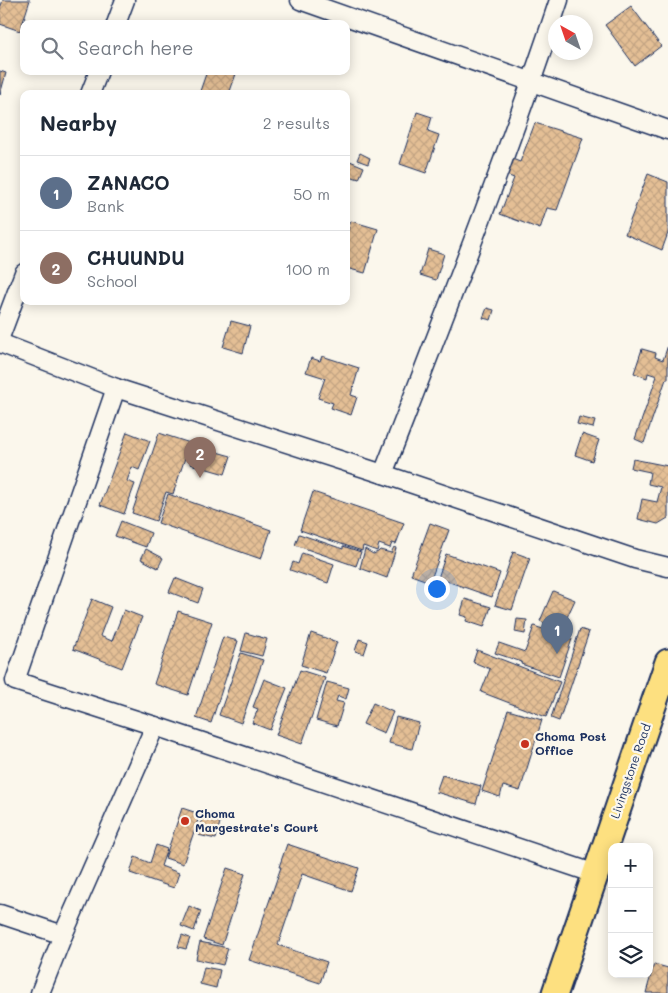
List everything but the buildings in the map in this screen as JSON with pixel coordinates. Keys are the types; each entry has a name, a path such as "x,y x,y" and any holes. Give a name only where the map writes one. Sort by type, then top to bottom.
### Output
{"highway":[{"name":"Livingstone Road","path":"555,993 668,662"}],"street":[{"path":"118,20 125,0"},
{"path":"300,0 668,130"},
{"path":"383,474 532,82 559,0"},
{"path":"91,90 97,75"},
{"path":"0,337 20,284"},
{"path":"0,343 116,388 383,474 635,559 668,567"},
{"path":"116,388 14,681 155,726 596,874"},
{"path":"40,993 63,935 155,726"},
{"path":"0,914 63,935"}],"place":[{"name":"CHUUNDU","path":"200,478"},
{"name":"ZANACO","path":"557,654"},
{"name":"Choma Post Office","path":"525,744"},
{"name":"Choma Margestrate's Court","path":"185,821"}]}
